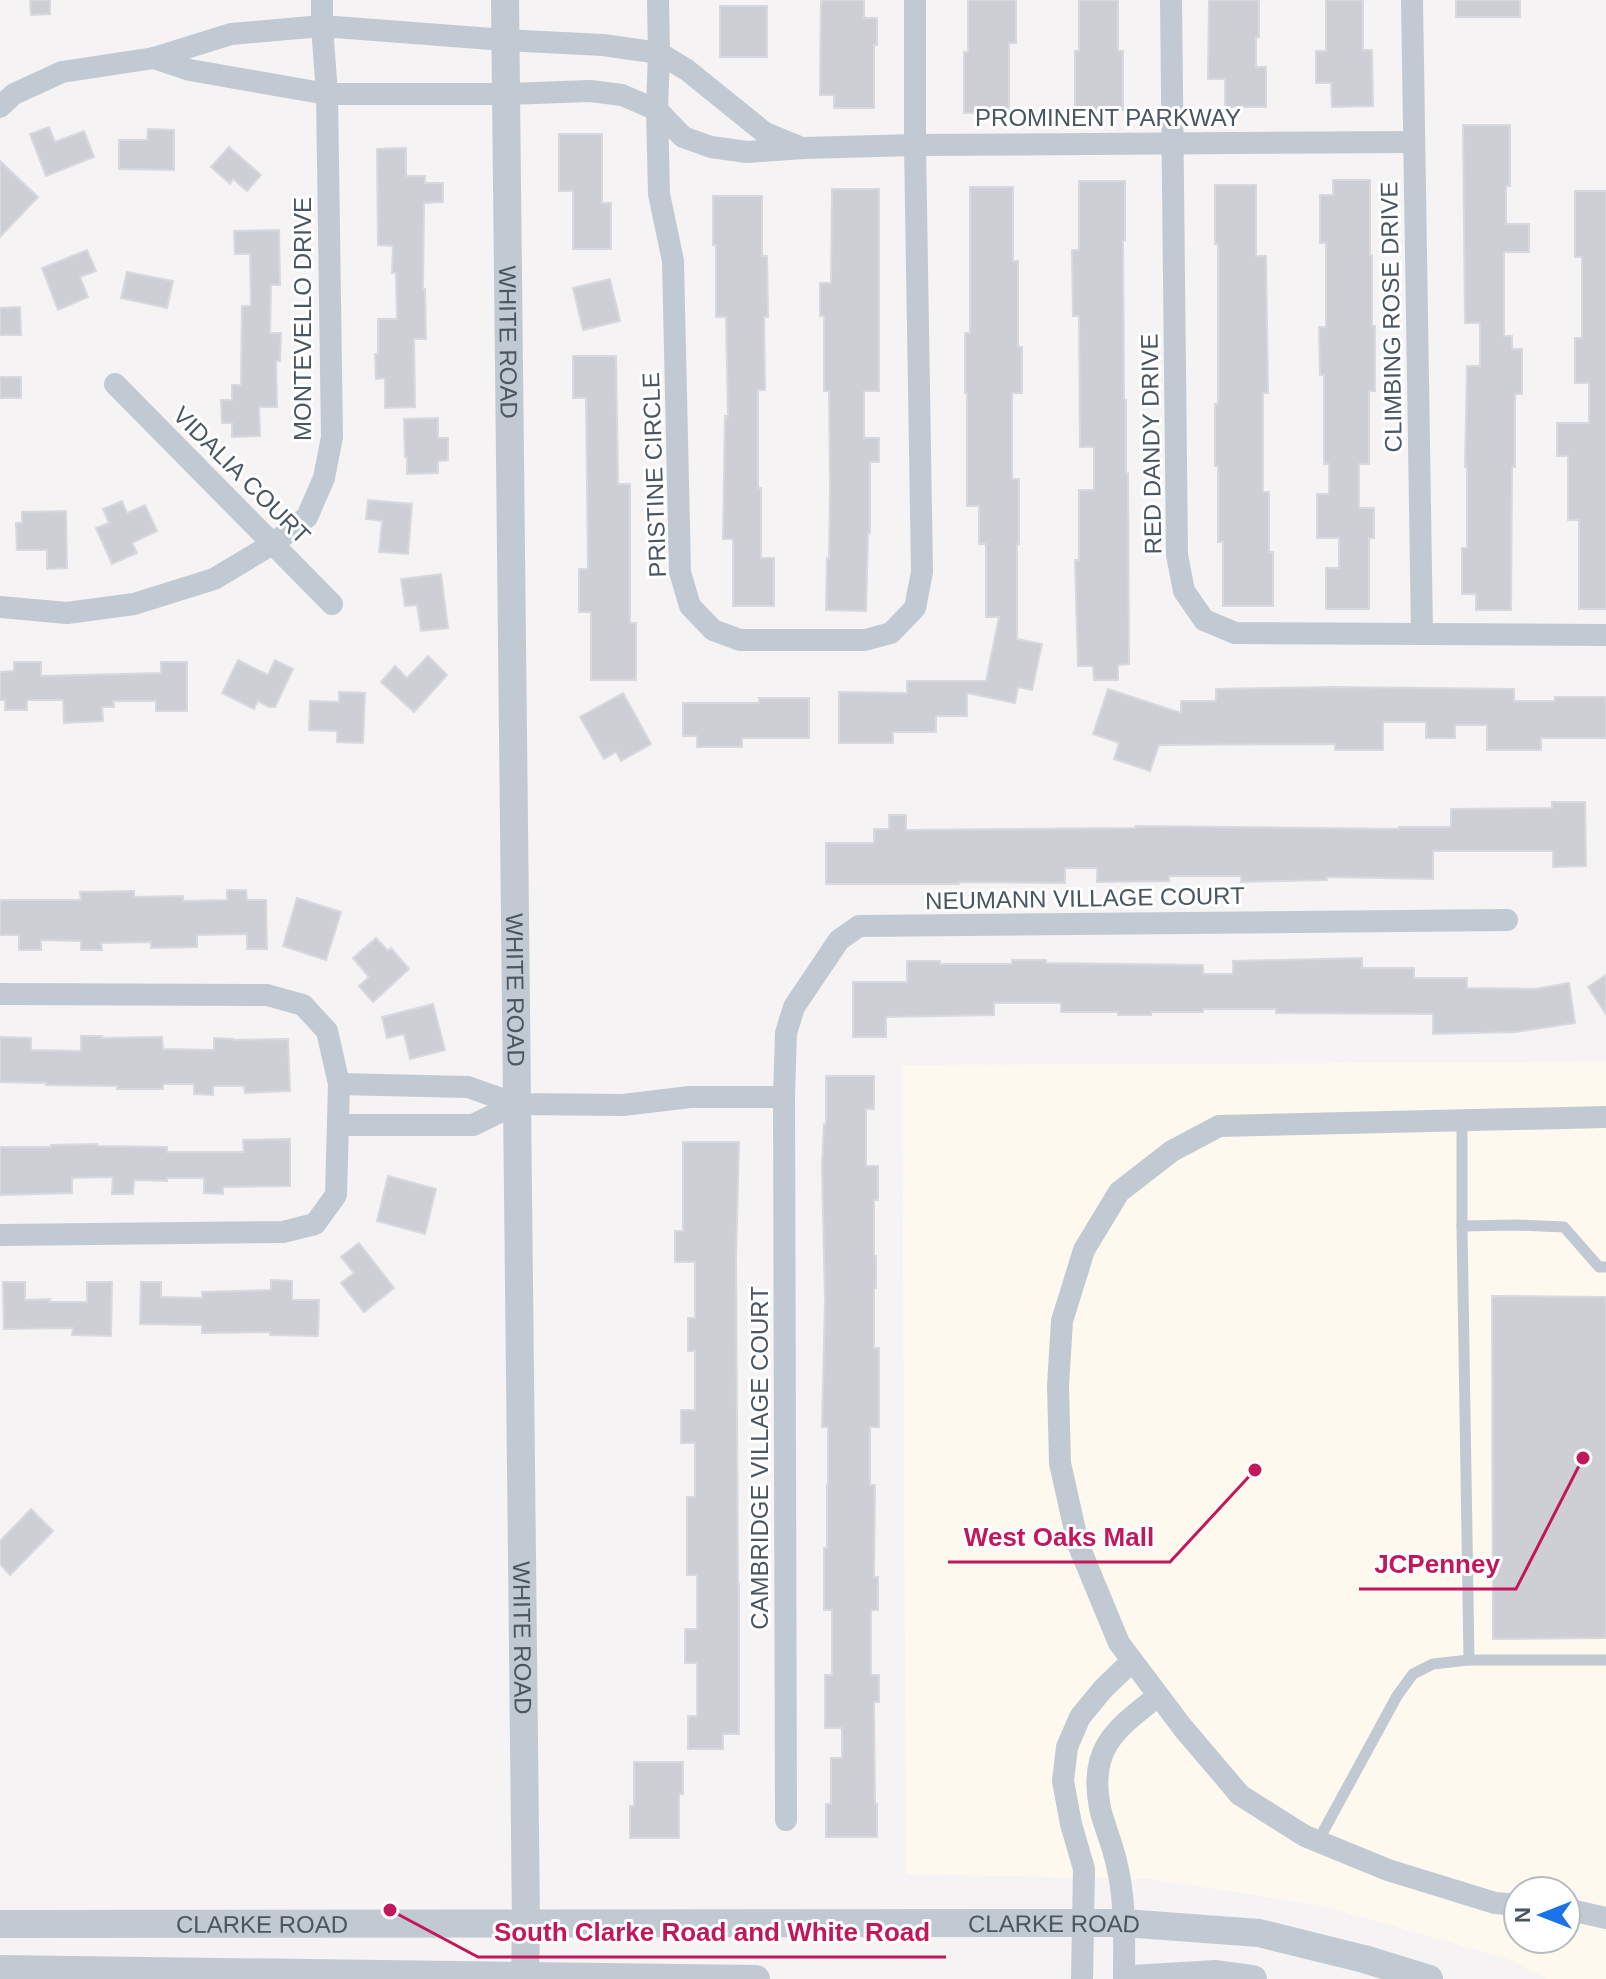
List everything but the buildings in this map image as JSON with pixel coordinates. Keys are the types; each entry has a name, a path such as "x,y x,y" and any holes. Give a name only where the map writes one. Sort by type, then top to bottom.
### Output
{"street":[{"name":"MONTEVELLO DRIVE","path":"0,607 67,613 134,604 214,579 274,543 307,517 324,478 332,437 327,94 322,0"},
{"name":"WHITE ROAD","path":"505,0 525,1977"},
{"path":"657,110 658,0"},
{"name":"PRISTINE CIRCLE","path":"657,110 659,194 673,261 680,572 690,606 713,630 740,640 865,640 891,633 915,608 922,572 915,0"},
{"name":"RED DANDY DRIVE","path":"1171,0 1177,555 1184,591 1204,620 1235,633 1606,635"},
{"name":"CLIMBING ROSE DRIVE","path":"1412,0 1422,633"},
{"name":"PROMINENT PARKWAY","path":"0,107 14,94 62,72 154,58 231,34 322,26 603,45 659,53 687,70 765,133 803,148"},
{"name":"PROMINENT PARKWAY","path":"154,58 190,70 327,94 590,91 622,95 657,110 683,137 711,147 747,152 915,145 1414,142"},
{"name":"VIDALIA COURT","path":"115,384 332,604"},
{"name":"NEUMANN VILLAGE COURT","path":"784,1097 786,1033 794,1007 839,940 859,926 1507,920"},
{"path":"0,994 267,995 303,1005 327,1031 339,1084 336,1195 315,1224 283,1232 0,1235"},
{"path":"339,1084 468,1087 516,1104 623,1105 690,1097 784,1097"},
{"name":"CAMBRIDGE VILLAGE COURT","path":"784,1097 786,1820"},
{"path":"339,1125 473,1125 516,1104"},
{"path":"1502,1904 1388,1870 1305,1836 1240,1795 1158,1696 1119,1643 1078,1544 1060,1463 1058,1386 1062,1321 1084,1250 1119,1192 1172,1151 1219,1126 1606,1117"},
{"path":"1082,1979 1084,1869 1063,1781 1067,1747 1080,1717 1132,1661"},
{"path":"1124,1979 1121,1893 1116,1861 1100,1807 1096,1773 1104,1748 1124,1723 1158,1696"},
{"path":"1582,1913 1606,1918"},
{"name":"CLARKE ROAD","path":"0,1924 1124,1923 1259,1933 1429,1979"},
{"name":"CLARKE ROAD","path":"0,1969 756,1979"},
{"path":"1132,1979 1216,1974 1253,1979"}],"lane":[{"path":"1462,1120 1469,1660"},
{"path":"1462,1226 1564,1227 1599,1267 1606,1267"},
{"path":"1318,1841 1397,1696 1413,1674 1433,1664 1469,1660 1606,1660"}],"shaded area":[{"path":"1606,1062 1606,1979 1547,1979 1511,1960 1324,1906 1151,1879 906,1874 902,1065"}],"place":[{"name":"JCPenney","path":"1583,1458"},
{"name":"West Oaks Mall","path":"1255,1470"},
{"name":"South Clarke Road and White Road","path":"390,1910"}]}
